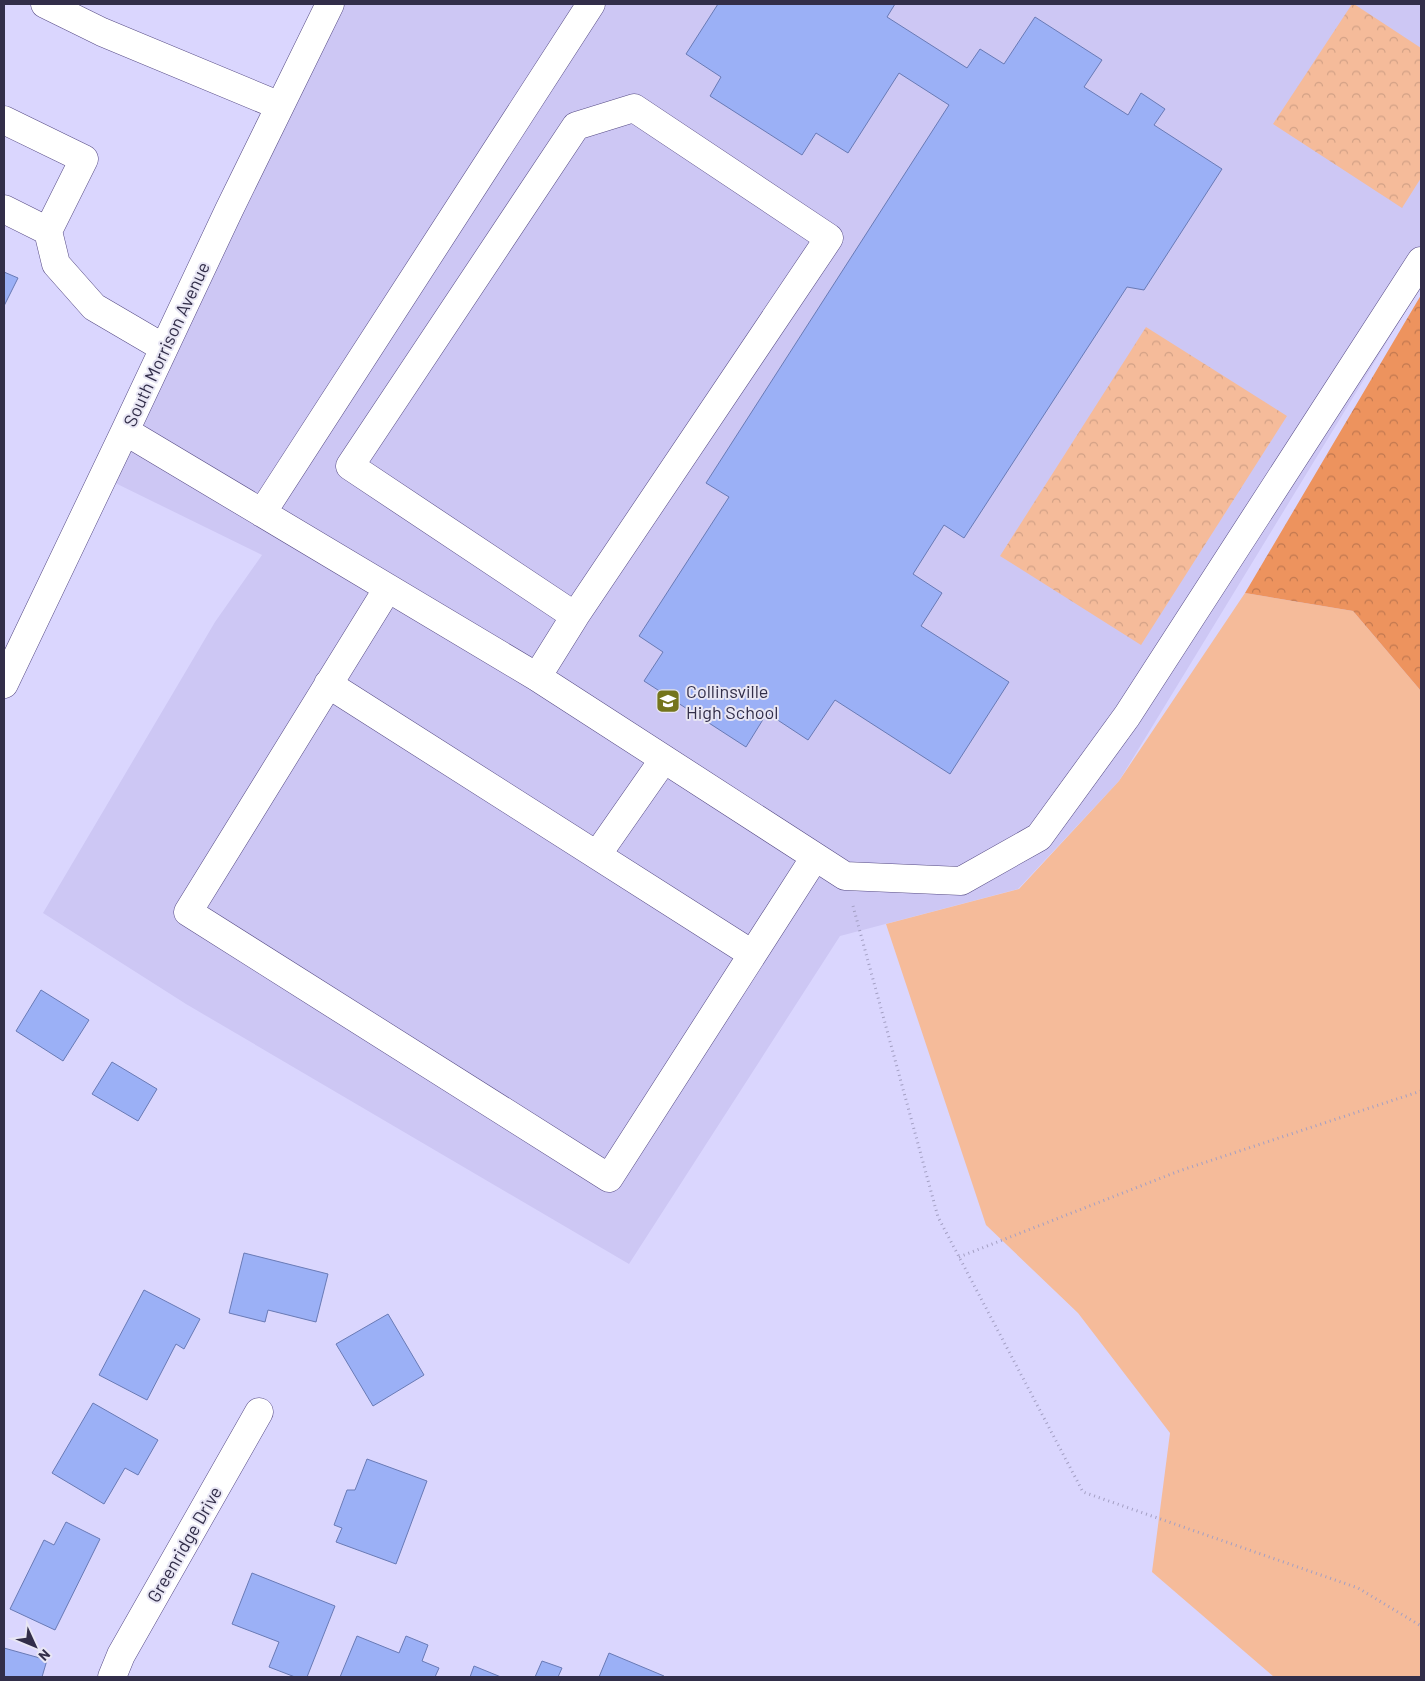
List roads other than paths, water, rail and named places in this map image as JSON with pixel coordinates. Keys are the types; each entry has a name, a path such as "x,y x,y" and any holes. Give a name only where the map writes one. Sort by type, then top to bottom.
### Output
{"street":[{"path":"45,4 102,32 280,106"},
{"name":"South Morrison Avenue","path":"4,684 229,210 330,4"},
{"path":"262,513 591,4"},
{"path":"537,677 575,616 829,238 634,108 576,126 350,466 575,616"},
{"path":"4,120 84,159 48,231 56,264 94,307 164,348"},
{"path":"4,209 48,231"},
{"path":"125,432 537,677 845,876 961,882 1038,837 1127,716 1421,261"},
{"path":"388,588 188,912 609,1178 815,857"},
{"path":"328,684 752,954"},
{"path":"597,855 664,759"},
{"name":"Greenridge Drive","path":"112,1677 121,1655 259,1412"}],"place":[{"name":"Collinsville High School","path":"668,701"}]}
